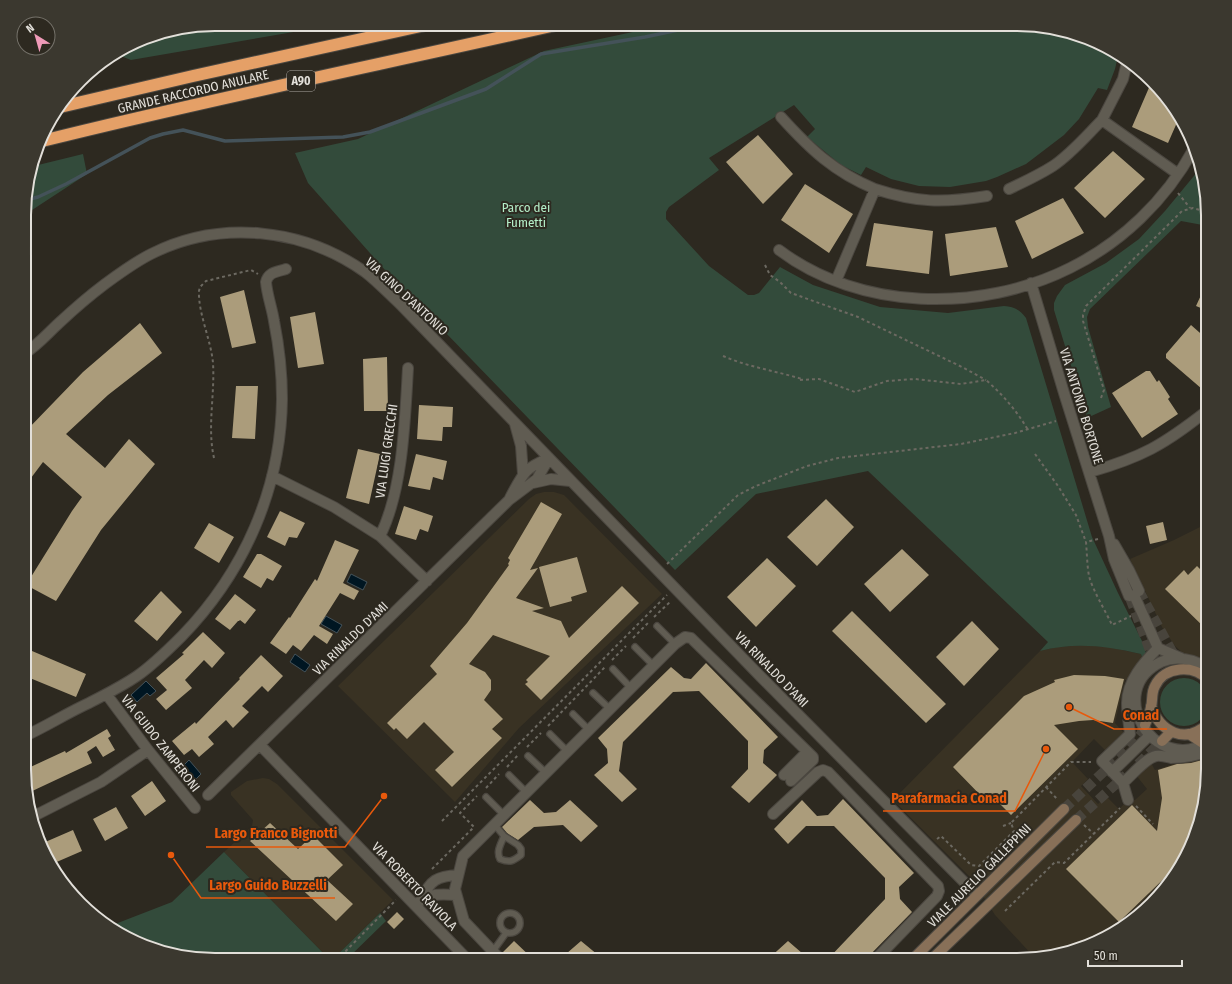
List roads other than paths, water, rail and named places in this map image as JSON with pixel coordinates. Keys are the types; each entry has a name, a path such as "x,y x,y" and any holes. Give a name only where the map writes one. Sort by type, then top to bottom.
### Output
{"highway":[{"name":"GRANDE RACCORDO ANULARE","path":"67,105 398,31"},
{"name":"GRANDE RACCORDO ANULARE","path":"47,140 240,94 414,58 530,31"}],"street":[{"path":"1009,188 1054,165 1102,120 1123,79 1126,67"},
{"path":"781,117 820,157 847,176 875,188 909,199 925,201 952,201 987,196"},
{"path":"1102,120 1178,174"},
{"path":"779,250 806,267 836,281 872,292 892,296 939,299 982,296 1031,283 1069,269 1108,245 1139,220 1178,174 1190,154"},
{"path":"836,281 875,188"},
{"name":"VIA GINO D'ANTONIO","path":"31,348 90,295 129,267 151,254 173,244 223,233 248,232 273,234 304,241 327,250 353,264 370,276 401,305 514,420 549,458"},
{"path":"31,733 107,695 137,676 167,650 214,599 245,549 260,515 272,476 281,422 282,389 277,336 266,287 267,278 274,272 286,270"},
{"name":"VIA ANTONIO BORTONE","path":"1031,283 1109,536 1129,570 1134,594 1158,648"},
{"name":"VIA LUIGI GRECCHI","path":"380,536 388,517 398,479 405,418 408,368"},
{"path":"1090,472 1117,464 1151,449 1174,436 1201,415"},
{"path":"514,420 521,446 523,474"},
{"name":"VIA RINALDO D'AMI","path":"509,500 523,474 531,467 549,458"},
{"name":"VIA RINALDO D'AMI","path":"549,458 977,896"},
{"name":"VIA RINALDO D'AMI","path":"208,795 509,500 532,484 539,477 549,458"},
{"path":"272,476 334,507 380,536 427,581"},
{"name":"VIA RINALDO D'AMI","path":"532,484 551,479 570,481"},
{"path":"493,952 464,921 455,889 463,856 653,665 675,644 686,637 691,638 807,752 787,778"},
{"path":"1128,800 1123,783 1102,761 1130,734 1127,702 1133,680 1141,667 1158,648 1180,663 1201,675"},
{"path":"1155,685 1160,678 1171,672 1180,663 1189,659 1201,665"},
{"path":"1180,663 1165,661 1146,672 1137,688 1135,703 1136,709 1142,726 1149,736 1161,744 1179,750 1201,747"},
{"path":"1145,725 1152,706 1156,668"},
{"name":"VIA GUIDO ZAMPERONI","path":"107,695 148,750 195,808"},
{"path":"1152,706 1158,720 1170,732 1189,734 1201,729"},
{"path":"1162,741 1170,732"},
{"path":"1189,734 1201,742"},
{"path":"1112,772 1149,736"},
{"name":"VIA ROBERTO RAVIOLA","path":"260,745 404,892 419,902 462,953"},
{"path":"37,815 101,782 148,750"},
{"path":"1123,783 1150,758 1157,755 1170,758 1184,758 1201,752"},
{"path":"773,814 818,772 823,770 828,772 938,886 939,891 937,896 882,953"},
{"name":"VIALE AURELIO GALLEPPINI","path":"919,953 1064,809"},
{"name":"VIALE AURELIO GALLEPPINI","path":"938,953 1076,820"},
{"path":"419,902 426,888 436,879 458,875"},
{"path":"419,902 433,896 443,894 456,895"}],"lane":[{"path":"657,626 675,644"},
{"path":"636,647 653,665"},
{"path":"613,669 631,688"},
{"path":"593,693 610,709"},
{"path":"573,714 588,730"},
{"path":"550,734 567,751"},
{"path":"528,756 546,773"},
{"path":"509,775 526,792"},
{"path":"486,797 504,815"},
{"path":"494,824 504,836 518,845 521,849 521,854 513,861 507,862 500,859 498,856 498,849 504,836"},
{"path":"493,952 506,932"}],"water":[{"path":"351,574 367,582 363,590 347,582"},
{"path":"326,616 342,625 337,633 321,624"},
{"path":"295,654 310,665 305,672 290,662"},
{"path":"146,681 156,691 150,696 147,693 137,702 131,695"},
{"path":"189,760 201,774 195,780 183,766"}],"waterway":[{"path":"32,199 66,184 150,138 163,134 183,130 225,141 343,137 370,132 486,89 541,54 674,31"}],"tunnel":[{"path":"1139,591 1175,657"},
{"path":"1130,598 1154,661"},
{"path":"1064,809 1128,749 1141,734 1145,725"},
{"path":"1138,764 1162,741"},
{"path":"1076,820 1126,775"}],"place":[{"name":"Conad","path":"1069,707"},
{"name":"Parafarmacia Conad","path":"1046,749"},
{"name":"Largo Franco Bignotti","path":"384,796"},
{"name":"Largo Guido Buzzelli","path":"171,855"}],"park label":[{"name":"Parco dei Fumetti","path":"526,214"}]}
